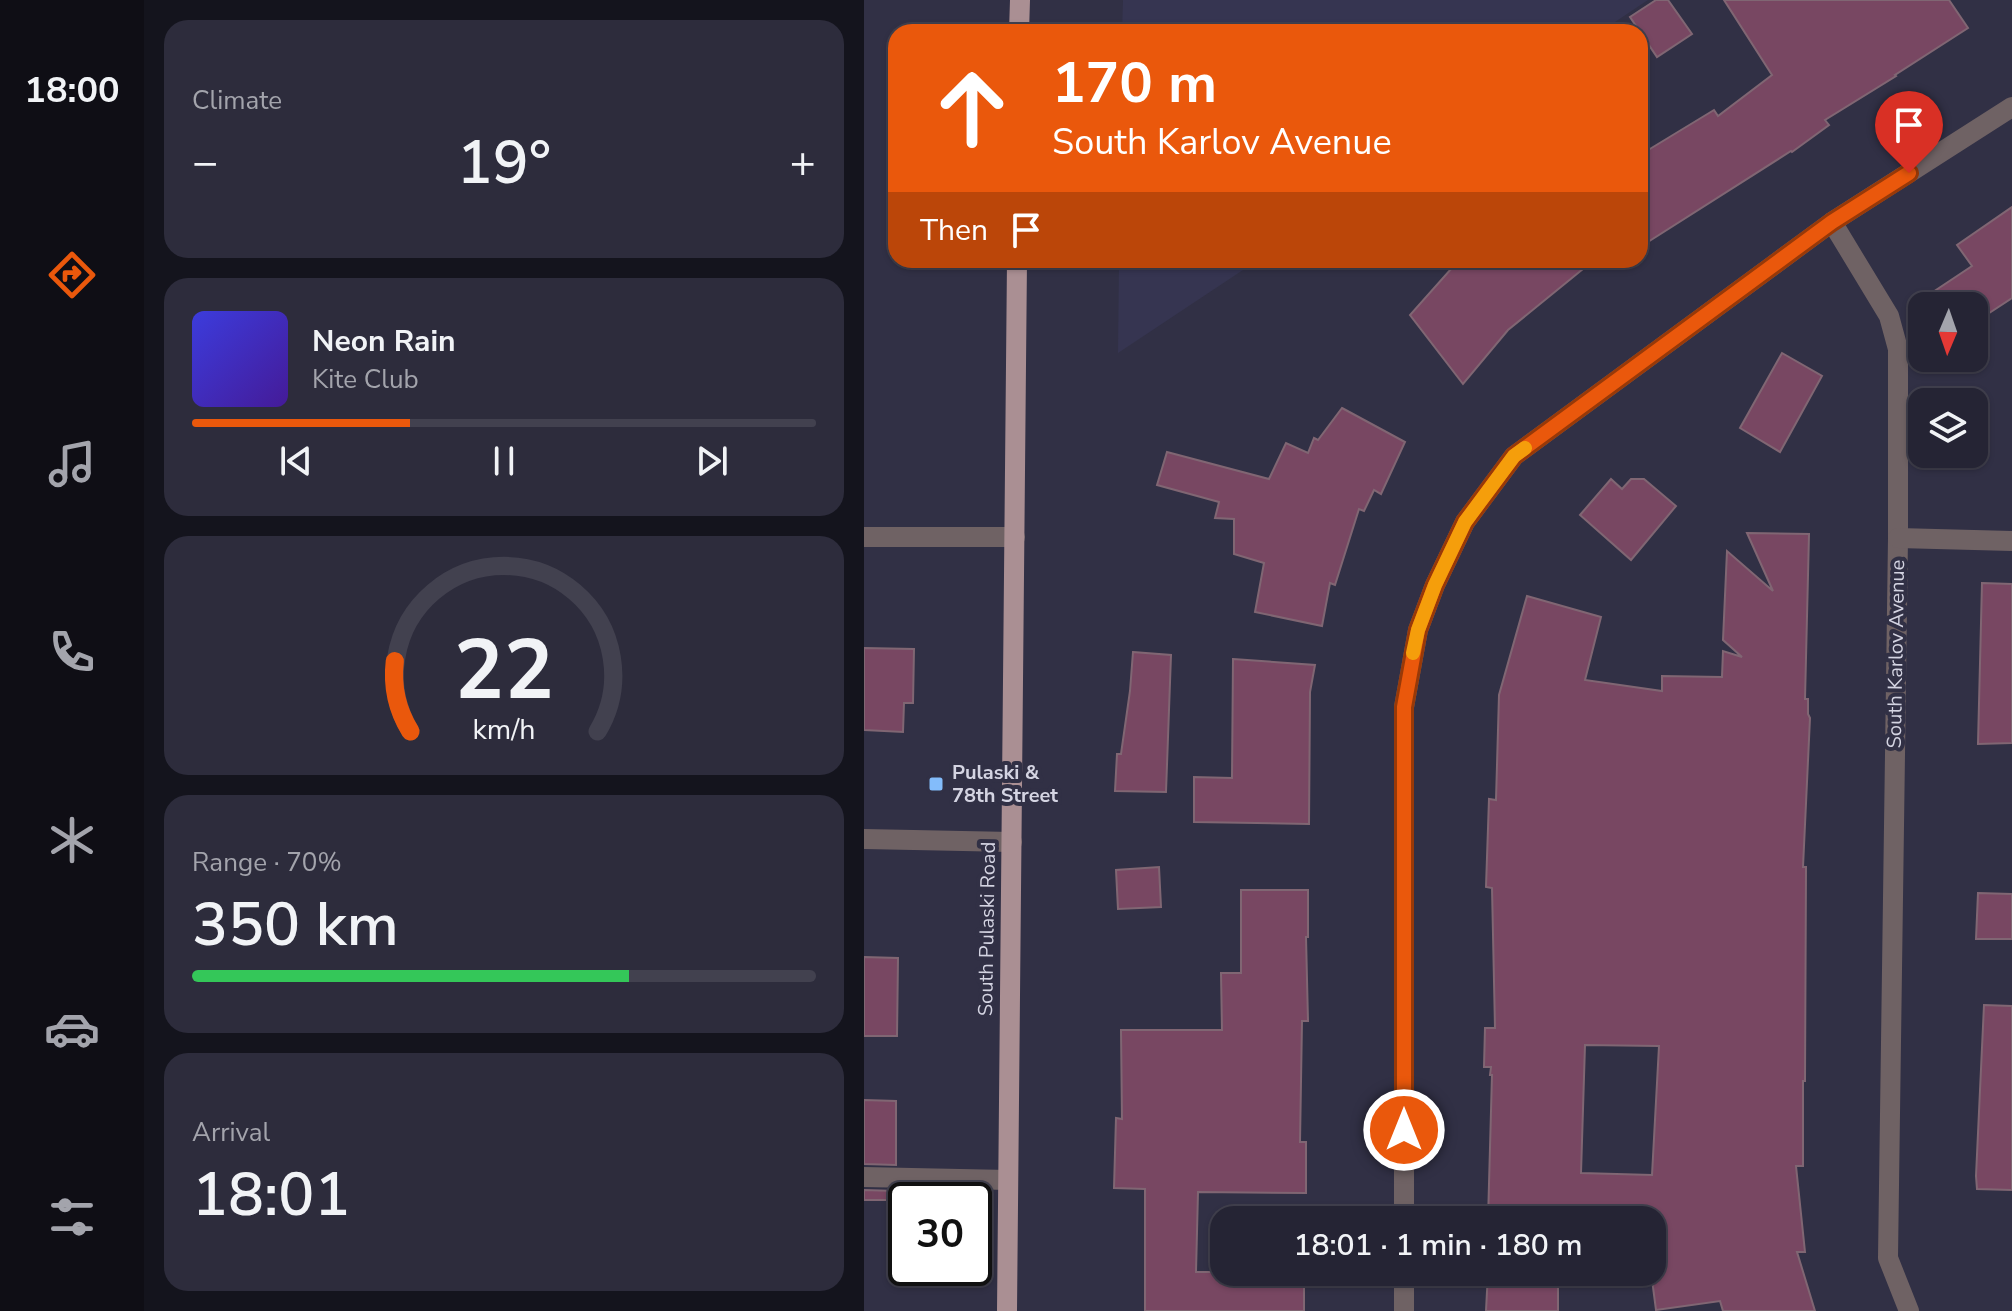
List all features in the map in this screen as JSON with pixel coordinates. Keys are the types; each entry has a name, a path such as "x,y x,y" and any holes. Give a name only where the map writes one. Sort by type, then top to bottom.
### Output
{"main road":[{"path":"1019,24 1020,0"},
{"name":"South Pulaski Road","path":"1007,1311 1017,268"}],"street":[{"path":"1404,1206 1404,707 1418,630 1465,522 1514,456 1832,222 2012,107"},
{"name":"South Karlov Avenue","path":"1832,222 1889,316 1898,349 1888,1258 1909,1311"},
{"path":"864,537 1015,537"},
{"path":"1898,538 2012,541"},
{"path":"864,839 1012,842"},
{"path":"864,1177 1008,1180"},
{"path":"1404,1286 1404,1311"}],"shaded area":[{"path":"1123,0 1648,0 1612,24 1122,24"},
{"path":"1119,268 1246,268 1118,353"}],"building":[{"path":"1656,0 1668,0 1692,34 1657,57 1648,44 1648,24 1635,24 1630,17"},
{"path":"1724,0 1949,0 1968,28 1825,120 1829,125 1792,152 1648,242 1648,150 1714,110 1718,116 1772,75"},
{"path":"2012,207 2012,298 1988,314 1988,292 1933,292 1972,266 1957,245"},
{"path":"1452,268 1584,268 1508,330 1463,384 1410,315"},
{"path":"1782,353 1822,376 1780,452 1740,428"},
{"path":"1342,408 1405,442 1381,494 1374,490 1364,511 1359,509 1335,585 1330,583 1322,626 1255,612 1264,563 1234,554 1234,519 1215,518 1219,502 1157,485 1167,452 1269,479 1286,443 1308,453 1314,438 1318,440"},
{"path":"1611,479 1622,489 1631,479 1644,479 1676,506 1631,560 1580,515"},
{"path":"1747,533 1809,534 1805,699 1808,699 1810,718 1803,867 1806,867 1805,1081 1803,1166 1796,1166 1805,1252 1797,1252 1815,1311 1723,1311 1720,1301 1656,1310 1653,1286 1666,1286 1666,1206 1488,1206 1492,1075 1491,1067 1484,1067 1485,1028 1495,1028 1492,888 1486,887 1489,799 1496,800 1499,695 1527,596 1601,617 1585,680 1662,691 1662,676 1722,677 1723,651 1742,657 1723,640 1727,551 1773,591","holes":["1585,1045 1659,1046 1652,1175 1581,1173"]},
{"path":"1982,583 2012,584 2012,743 1978,744"},
{"path":"864,648 914,649 913,703 904,703 903,732 864,730"},
{"path":"1133,652 1171,655 1166,792 1115,791 1117,754 1121,754"},
{"path":"1233,659 1315,665 1310,692 1309,824 1194,822 1194,777 1232,778"},
{"path":"1159,867 1161,907 1118,909 1116,870"},
{"path":"1241,890 1308,890 1308,1021 1302,1021 1300,1142 1306,1142 1306,1193 1198,1192 1196,1272 1210,1272 1210,1286 1304,1286 1304,1311 1145,1311 1145,1189 1114,1188 1116,1118 1122,1119 1121,1030 1222,1030 1221,973 1241,973"},
{"path":"1978,893 2012,894 2012,939 1976,939"},
{"path":"864,957 898,958 897,1036 864,1036"},
{"path":"1984,1005 2012,1006 2012,1190 1977,1189"},
{"path":"864,1100 896,1101 896,1165 864,1164"},
{"path":"864,1190 888,1191 888,1200 864,1200"},
{"path":"1487,1286 1558,1286 1558,1311 1486,1311"}],"slow traffic":[{"path":"1413,653 1435,585 1465,522 1514,456 1525,448"}],"place":[{"name":"Pulaski & 78th Street","path":"936,784"}],"route":[{"path":"1404,1130 1404,707 1418,630 1465,522 1514,456 1832,222 1909,173"}]}
